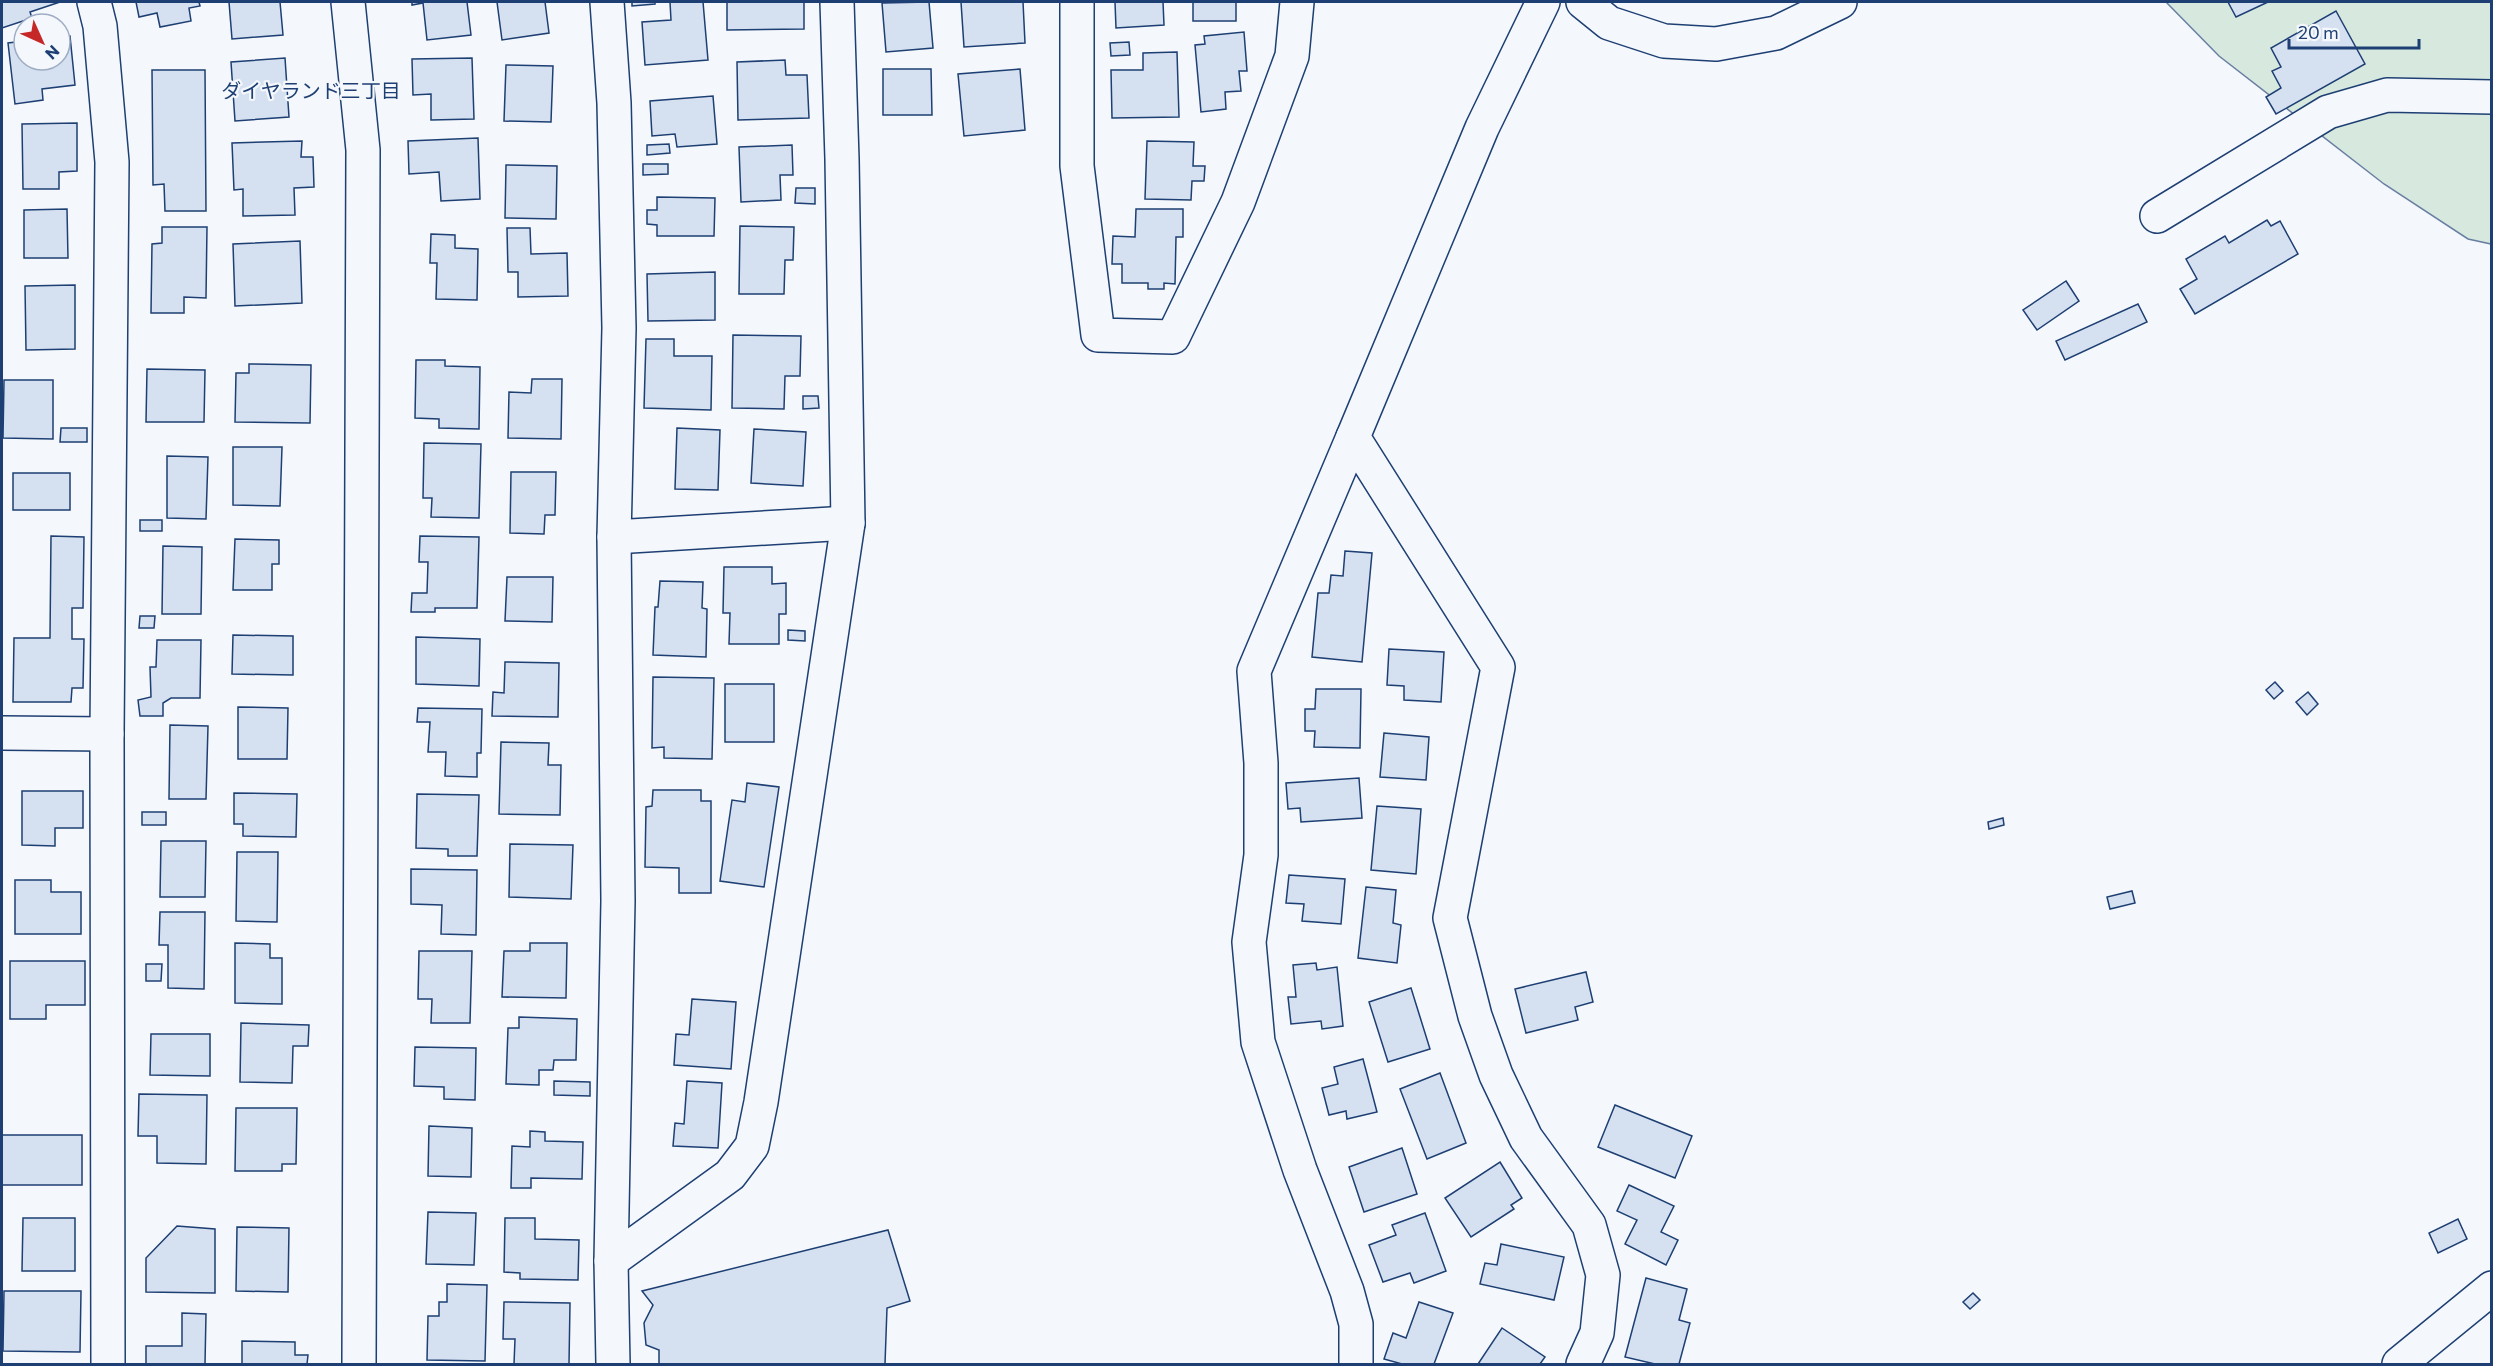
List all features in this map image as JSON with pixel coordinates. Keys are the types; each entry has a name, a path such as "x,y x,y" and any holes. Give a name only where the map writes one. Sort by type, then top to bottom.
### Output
{"street":[{"path":"94,2 100,26 112,162 107,734 108,1365"},
{"path":"348,2 363,150 359,1365"},
{"path":"607,2 614,103 619,328 614,537 618,901 611,1261 613,1365"},
{"path":"611,1261 730,1175 752,1146 761,1102 848,523 837,2"},
{"path":"1077,2 1077,166 1098,335 1173,337 1238,202 1292,56 1297,2"},
{"path":"1356,1365 1356,1324 1347,1291 1300,1170 1258,1042 1249,942 1261,855 1261,763 1254,671 1482,128 1543,2"},
{"path":"1583,2 1609,23 1664,41 1716,44 1776,33 1840,2"},
{"path":"2157,216 2328,112 2387,95 2492,97"},
{"path":"1353,437 1498,667 1450,918 1475,1016 1496,1075 1526,1138 1589,1225 1603,1275 1597,1333 1582,1365"},
{"path":"614,537 848,523"},
{"path":"2,733 107,734"},
{"path":"2399,1365 2492,1288"}],"shaded area":[{"path":"2166,2 2491,2 2491,244 2468,239 2384,184 2219,56"}],"building":[{"path":"2,2 60,2 30,12 12,12 12,25 2,28"},
{"path":"136,2 199,2 200,6 189,8 191,21 160,27 157,13 139,17"},
{"path":"229,2 280,2 283,35 232,39"},
{"path":"412,2 467,2 471,35 427,40 423,3 412,5"},
{"path":"497,2 545,2 549,33 502,40"},
{"path":"632,2 655,2 655,4 632,6"},
{"path":"670,2 703,2 708,60 645,65 642,22 671,20"},
{"path":"727,2 804,2 804,29 727,30"},
{"path":"929,2 933,48 886,52 882,3"},
{"path":"961,2 1023,2 1025,43 964,47"},
{"path":"1115,2 1163,2 1164,25 1116,28"},
{"path":"1193,2 1236,2 1236,21 1193,21"},
{"path":"2228,2 2268,2 2236,17"},
{"path":"2336,11 2365,64 2276,114 2266,97 2281,88 2272,71 2281,67 2271,48"},
{"path":"1244,32 1247,71 1239,71 1241,91 1225,92 1226,109 1201,112 1195,45 1205,44 1204,36"},
{"path":"12,42 12,72 72,72 72,56 75,85 42,89 43,100 15,104 8,43"},
{"path":"1129,42 1130,55 1111,56 1110,43"},
{"path":"1177,52 1179,117 1112,118 1111,70 1143,70 1143,53"},
{"path":"285,58 289,117 235,121 231,62"},
{"path":"472,58 474,119 431,120 431,94 413,95 412,59"},
{"path":"785,60 786,75 807,75 809,118 738,120 737,62"},
{"path":"506,65 553,66 551,122 504,121"},
{"path":"883,69 931,69 932,115 883,115"},
{"path":"1020,69 1025,130 964,136 958,74"},
{"path":"152,70 205,70 206,211 165,211 164,184 153,185"},
{"path":"713,96 717,144 677,147 675,134 652,136 650,101"},
{"path":"77,123 77,171 59,172 59,189 23,189 22,124"},
{"path":"478,138 480,199 441,201 439,172 409,174 408,141"},
{"path":"302,141 301,157 313,157 314,187 294,188 295,215 243,216 243,189 234,190 232,143"},
{"path":"1147,141 1194,142 1193,166 1205,166 1204,181 1192,181 1191,200 1145,199"},
{"path":"669,144 670,153 647,155 647,145"},
{"path":"792,145 793,175 780,175 781,200 741,202 739,147"},
{"path":"643,164 668,164 668,174 643,175"},
{"path":"506,165 557,166 556,219 505,218"},
{"path":"796,188 815,188 815,204 795,203"},
{"path":"657,197 715,198 714,236 657,236 657,225 647,224 647,210 657,210"},
{"path":"67,209 68,258 24,258 24,210"},
{"path":"1136,209 1183,209 1183,237 1176,237 1175,284 1164,283 1164,289 1148,289 1148,283 1122,283 1122,264 1112,264 1113,236 1135,237"},
{"path":"2267,220 2271,226 2280,221 2298,254 2195,314 2180,289 2197,279 2186,259 2225,236 2229,243"},
{"path":"740,226 794,227 793,260 785,260 784,294 739,294"},
{"path":"162,227 207,227 206,298 184,297 184,313 151,313 152,244 162,243"},
{"path":"507,228 530,228 531,254 567,253 568,296 518,297 518,272 508,272"},
{"path":"431,234 455,235 455,248 478,249 477,300 436,299 437,263 430,263"},
{"path":"300,241 302,303 235,306 233,244"},
{"path":"715,272 715,320 648,321 647,274"},
{"path":"2066,281 2079,301 2037,330 2023,310"},
{"path":"75,285 75,349 26,350 25,286"},
{"path":"2138,304 2147,322 2065,360 2056,341"},
{"path":"733,335 801,336 800,376 785,376 784,409 732,408"},
{"path":"646,339 674,339 674,356 712,356 711,410 644,408"},
{"path":"416,360 445,360 445,366 480,367 479,429 439,428 439,419 415,418"},
{"path":"249,364 311,365 310,423 235,422 236,373 249,373"},
{"path":"147,369 205,370 204,422 146,422"},
{"path":"532,379 562,379 561,439 508,438 509,392 531,393"},
{"path":"4,380 53,380 53,439 3,438"},
{"path":"803,396 818,396 819,408 803,409"},
{"path":"61,428 87,428 87,442 60,442"},
{"path":"677,428 720,430 718,490 675,489"},
{"path":"754,429 806,432 803,486 751,483"},
{"path":"424,443 481,444 479,518 431,517 432,498 423,498"},
{"path":"233,447 282,447 280,506 233,505"},
{"path":"167,456 208,457 206,519 167,518"},
{"path":"511,472 556,472 555,515 545,515 544,534 510,533"},
{"path":"13,473 70,473 70,510 13,510"},
{"path":"140,520 162,520 162,531 140,531"},
{"path":"51,536 84,537 83,608 72,608 72,639 84,639 83,688 72,688 71,702 13,702 14,638 50,638"},
{"path":"420,536 479,537 477,608 435,608 435,612 411,612 412,593 427,593 428,562 419,562"},
{"path":"235,539 279,540 279,564 272,564 272,590 233,590"},
{"path":"163,546 202,547 201,614 162,614"},
{"path":"1345,551 1372,553 1362,662 1312,657 1318,593 1329,593 1331,575 1343,576"},
{"path":"724,567 772,567 772,584 786,583 786,614 779,614 779,644 729,644 730,613 723,613"},
{"path":"507,577 553,577 552,622 505,621"},
{"path":"660,581 703,582 702,608 707,609 706,657 653,655 655,607 658,607"},
{"path":"140,616 155,616 154,628 139,628"},
{"path":"788,630 805,631 805,641 788,640"},
{"path":"233,635 293,636 293,675 232,674"},
{"path":"416,637 480,639 479,686 416,684"},
{"path":"157,640 201,640 200,698 171,698 163,703 163,716 140,716 138,700 151,697 150,667 156,667"},
{"path":"1389,649 1444,652 1441,702 1404,700 1404,686 1387,685"},
{"path":"505,662 559,663 558,717 492,716 493,692 504,693"},
{"path":"653,677 714,678 712,759 664,758 664,747 652,748"},
{"path":"2275,682 2283,691 2274,699 2266,690"},
{"path":"725,684 774,684 774,742 725,742"},
{"path":"1316,689 1361,689 1360,748 1314,747 1315,731 1305,731 1305,709 1315,709"},
{"path":"2308,692 2318,704 2307,715 2296,702"},
{"path":"238,707 288,708 287,759 238,759"},
{"path":"418,708 482,709 481,753 477,753 477,777 445,776 446,752 428,752 430,722 417,722"},
{"path":"170,725 208,726 206,799 169,799"},
{"path":"1384,733 1429,737 1426,780 1380,777"},
{"path":"501,742 549,743 548,765 561,765 560,815 499,814"},
{"path":"1359,778 1362,818 1301,822 1300,808 1288,809 1286,783"},
{"path":"747,783 779,787 764,887 720,881 732,800 745,802"},
{"path":"653,790 701,790 701,801 711,801 711,893 679,893 679,868 645,867 646,807 652,806"},
{"path":"22,791 83,791 83,828 55,828 55,846 22,845"},
{"path":"234,793 297,794 296,837 243,836 243,824 234,824"},
{"path":"417,794 479,795 477,856 448,856 448,849 416,848"},
{"path":"1377,806 1421,809 1416,874 1371,870"},
{"path":"142,812 166,812 166,825 142,825"},
{"path":"2003,818 2004,825 1989,829 1988,822"},
{"path":"161,841 206,841 205,897 160,897"},
{"path":"510,844 573,845 571,899 509,897"},
{"path":"237,852 278,852 277,922 236,921"},
{"path":"411,869 477,870 476,935 441,934 442,905 411,904"},
{"path":"1289,875 1345,879 1341,924 1302,921 1304,904 1286,903"},
{"path":"15,880 51,880 51,892 81,892 81,934 15,934"},
{"path":"1366,887 1396,890 1393,923 1401,925 1397,963 1358,958"},
{"path":"2132,891 2135,903 2110,909 2107,897"},
{"path":"160,912 205,912 204,989 168,988 168,945 159,945"},
{"path":"235,943 270,944 270,958 282,958 282,1004 235,1003"},
{"path":"530,943 567,943 566,998 502,997 504,951 530,951"},
{"path":"419,951 472,951 470,1023 431,1023 432,999 418,999"},
{"path":"10,961 85,961 85,1005 46,1005 46,1019 10,1019"},
{"path":"1316,963 1317,970 1337,967 1343,1026 1322,1029 1321,1021 1291,1024 1288,997 1296,997 1293,965"},
{"path":"146,964 162,964 161,981 146,981"},
{"path":"1586,972 1593,1002 1575,1007 1578,1020 1526,1033 1515,989"},
{"path":"1411,988 1430,1049 1388,1062 1369,1002"},
{"path":"692,999 736,1002 731,1069 674,1065 676,1034 689,1035"},
{"path":"519,1017 577,1019 576,1060 554,1060 553,1070 539,1070 539,1085 506,1084 508,1028 519,1028"},
{"path":"241,1023 309,1025 308,1046 293,1046 292,1083 240,1082"},
{"path":"151,1034 210,1034 210,1076 150,1075"},
{"path":"415,1047 476,1048 475,1100 444,1099 444,1087 414,1086"},
{"path":"1363,1059 1377,1112 1347,1119 1346,1111 1329,1115 1322,1088 1338,1084 1334,1067"},
{"path":"1440,1073 1466,1143 1427,1159 1400,1089"},
{"path":"554,1081 590,1082 590,1096 554,1095"},
{"path":"687,1081 722,1083 718,1148 673,1146 675,1123 684,1124"},
{"path":"139,1094 207,1095 206,1164 157,1163 157,1136 138,1136"},
{"path":"1615,1105 1692,1136 1675,1178 1598,1147"},
{"path":"236,1108 297,1108 296,1164 282,1164 282,1171 235,1171"},
{"path":"429,1126 472,1128 471,1177 428,1176"},
{"path":"530,1131 545,1132 545,1141 583,1142 582,1179 531,1178 531,1188 511,1188 512,1146 530,1147"},
{"path":"2,1135 82,1135 82,1185 2,1185"},
{"path":"1402,1148 1417,1194 1364,1212 1349,1167"},
{"path":"1500,1162 1522,1198 1511,1205 1514,1209 1471,1237 1445,1198"},
{"path":"1629,1185 1674,1206 1661,1232 1678,1240 1666,1265 1625,1244 1637,1220 1617,1211"},
{"path":"428,1212 476,1213 474,1265 426,1264"},
{"path":"1425,1213 1446,1271 1414,1283 1410,1273 1383,1282 1369,1245 1396,1235 1392,1225"},
{"path":"23,1218 75,1218 75,1271 22,1271"},
{"path":"505,1218 535,1218 535,1239 579,1240 578,1280 520,1279 520,1273 504,1272"},
{"path":"2458,1219 2467,1239 2438,1253 2429,1233"},
{"path":"177,1226 215,1229 215,1293 146,1292 146,1258"},
{"path":"237,1227 289,1228 288,1292 236,1291"},
{"path":"888,1230 910,1301 887,1308 885,1364 659,1364 659,1350 646,1345 644,1323 653,1305 642,1291"},
{"path":"1501,1244 1564,1257 1554,1300 1480,1284 1485,1263 1497,1265"},
{"path":"1646,1278 1687,1289 1679,1320 1690,1323 1679,1364 1655,1364 1625,1357"},
{"path":"447,1284 487,1285 485,1361 427,1360 428,1316 439,1316 439,1302 447,1302"},
{"path":"4,1291 81,1291 80,1352 3,1351"},
{"path":"1973,1293 1980,1300 1970,1309 1963,1302"},
{"path":"504,1302 570,1303 569,1364 514,1364 515,1339 503,1339"},
{"path":"1419,1302 1453,1313 1434,1364 1402,1364 1384,1359 1393,1333 1406,1338"},
{"path":"182,1313 206,1314 205,1364 146,1364 146,1346 182,1346"},
{"path":"1502,1328 1545,1357 1540,1364 1478,1364"},
{"path":"242,1341 295,1342 295,1355 308,1355 307,1364 242,1364"}],"district":[{"name":"ダイヤランド三丁目","path":"311,91"}]}
